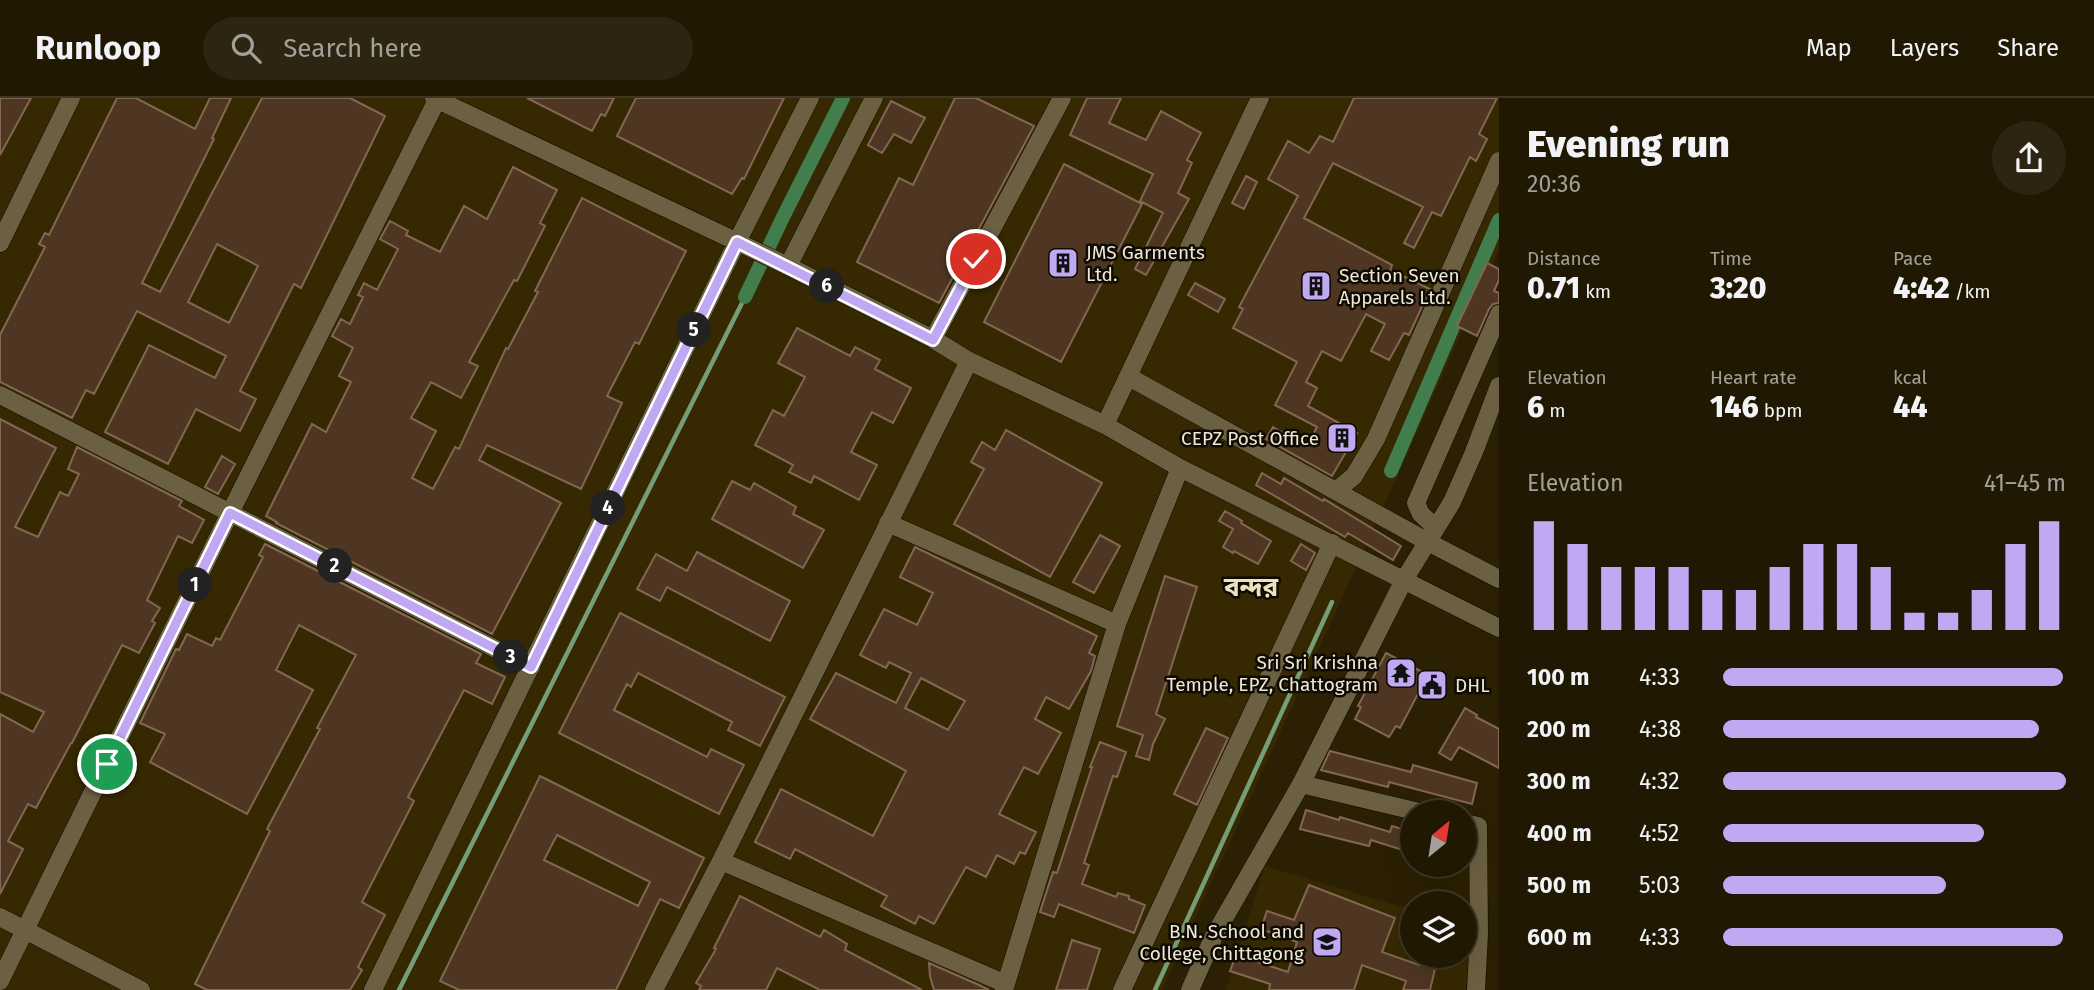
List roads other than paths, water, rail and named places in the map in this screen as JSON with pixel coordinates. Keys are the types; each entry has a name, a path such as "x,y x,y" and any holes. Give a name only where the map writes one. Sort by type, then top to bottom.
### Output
{"street":[{"path":"0,243 71,98"},
{"path":"373,990 743,244 810,98"},
{"path":"788,266 874,98"},
{"path":"933,340 1062,98"},
{"path":"1105,425 1260,98"},
{"path":"0,981 436,99 788,266 969,361 1105,425 1180,468 1499,628"},
{"path":"1336,491 1354,477 1376,439 1499,161"},
{"path":"1432,535 1416,503 1499,314"},
{"path":"654,990 721,861 969,361"},
{"path":"1129,377 1336,491 1432,535 1499,579"},
{"path":"1190,990 1214,936 1301,784 1404,580 1452,502 1492,427 1499,386"},
{"path":"0,395 531,667"},
{"path":"721,861 1005,987 1117,624 1180,468"},
{"path":"888,523 1117,624"},
{"path":"1122,990 1332,543"},
{"path":"1301,784 1400,807"},
{"path":"1476,990 1479,934 1477,826"},
{"path":"0,917 141,990"}],"waterway":[{"path":"745,297 843,98"},
{"path":"1391,471 1499,220"},
{"path":"399,990 745,297"},
{"path":"1155,990 1332,602"}],"place":[{"name":"JMS Garments Ltd.","path":"1063,263"},
{"name":"Section Seven Apparels Ltd.","path":"1316,286"},
{"name":"CEPZ Post Office","path":"1342,438"},
{"name":"Sri Sri Krishna Temple, EPZ, Chattogram","path":"1401,673"},
{"name":"DHL","path":"1432,685"},
{"name":"B.N. School and College, Chittagong","path":"1327,942"}],"district":[{"name":"বন্দর","path":"1251,587"}]}
